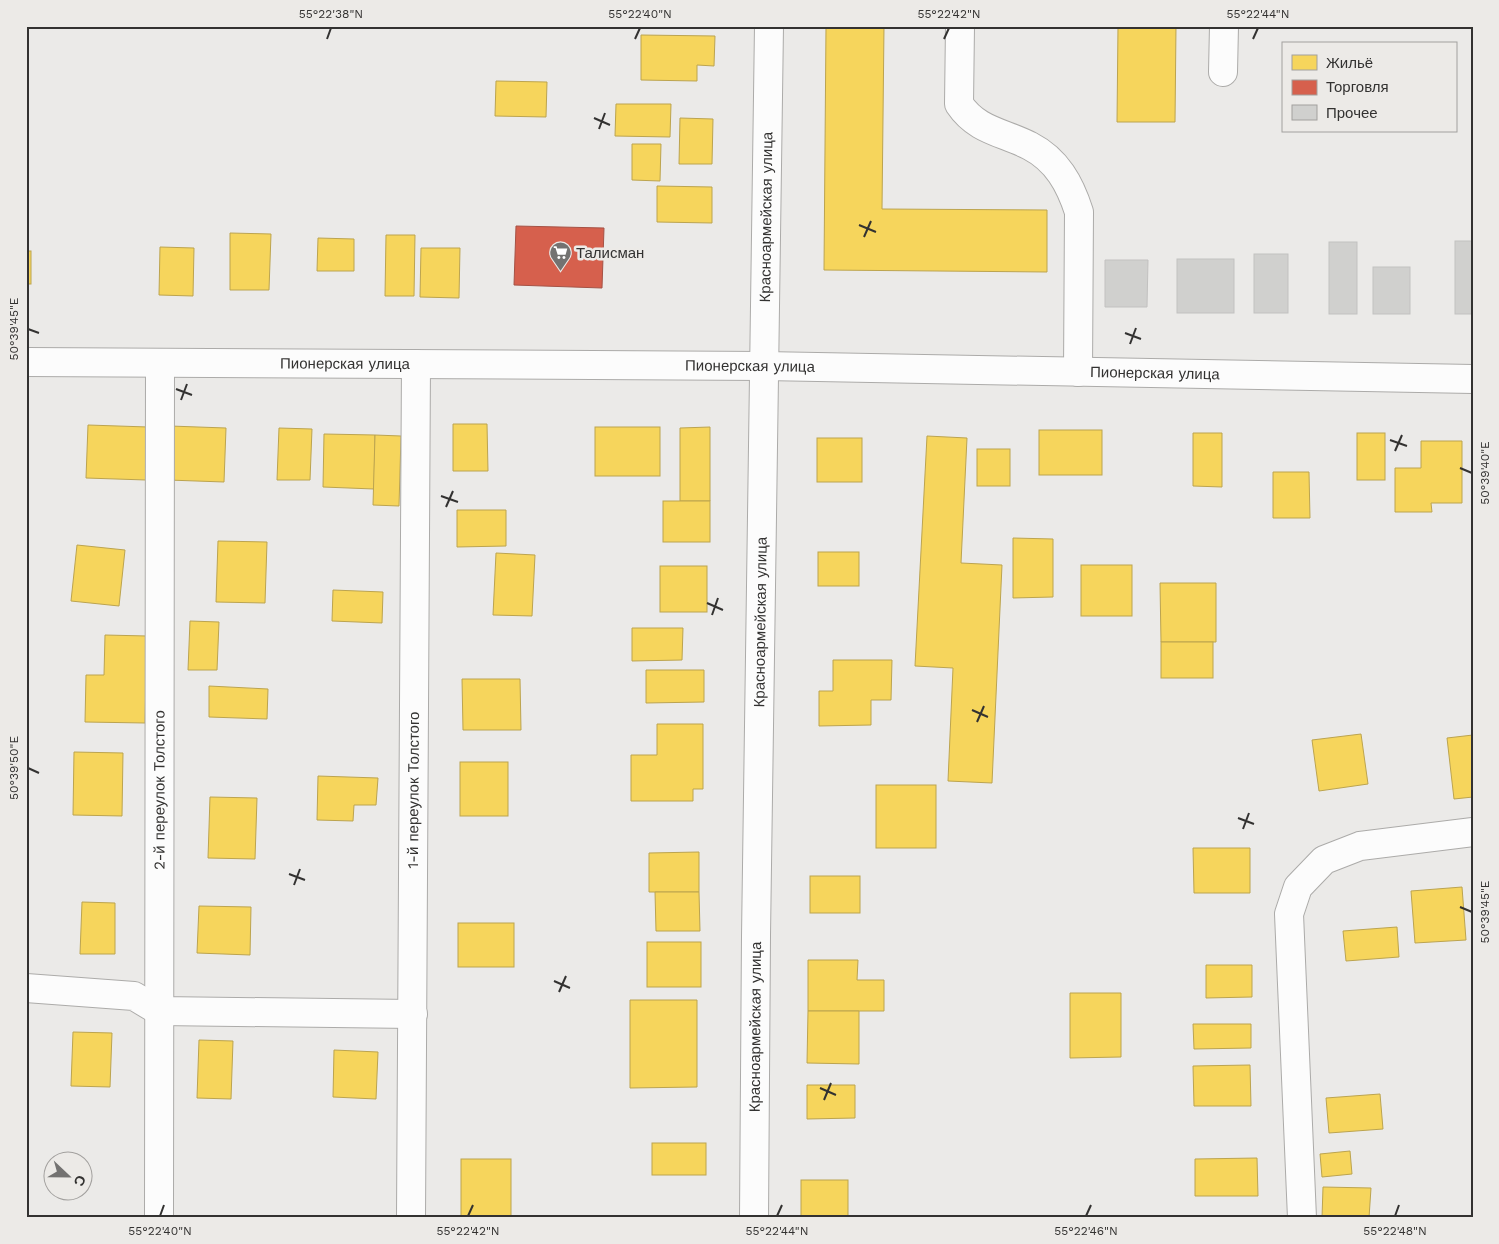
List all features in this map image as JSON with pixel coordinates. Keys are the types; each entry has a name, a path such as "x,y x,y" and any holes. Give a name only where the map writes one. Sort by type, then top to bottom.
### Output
{"street":[{"name":"Красноармейская улица","path":"754,1218 769,26"},
{"path":"960,26 959,104 966,114 983,127 1031,147 1047,158 1072,190 1079,212 1078,372"},
{"path":"1224,26 1224,72"},
{"name":"Пионерская улица","path":"26,362 764,366 1473,379"},
{"name":"2-й переулок Толстого","path":"159,1218 160,363"},
{"name":"1-й переулок Толстого","path":"412,1218 416,364"},
{"path":"1302,1218 1289,914 1298,887 1324,860 1360,846 1473,832"},
{"path":"26,988 134,996 159,1011 413,1014"}],"building: Жильё":[{"path":"826,26 884,26 882,209 1047,210 1047,272 824,270"},
{"path":"1118,26 1176,26 1175,122 1117,122"},
{"path":"641,35 715,36 714,66 697,65 697,81 641,80"},
{"path":"496,81 547,82 546,117 495,116"},
{"path":"616,104 671,104 670,137 615,136"},
{"path":"680,118 713,119 712,164 679,164"},
{"path":"632,144 661,144 660,181 632,180"},
{"path":"657,186 712,187 712,223 657,222"},
{"path":"230,233 271,234 269,290 230,290"},
{"path":"386,235 415,235 414,296 385,296"},
{"path":"318,238 354,239 354,271 317,271"},
{"path":"160,247 194,248 193,296 159,295"},
{"path":"421,248 460,248 459,298 420,297"},
{"path":"26,251 31,251 31,284 26,284"},
{"path":"453,424 487,424 488,471 453,471"},
{"path":"88,425 148,427 146,480 86,478"},
{"path":"170,426 226,428 224,482 168,480"},
{"path":"595,427 660,427 660,476 595,476"},
{"path":"710,427 710,501 680,501 680,428"},
{"path":"279,428 312,429 310,480 277,480"},
{"path":"1039,430 1102,430 1102,475 1039,475"},
{"path":"1193,433 1222,433 1222,487 1193,486"},
{"path":"1357,433 1385,433 1385,480 1357,480"},
{"path":"324,434 375,435 374,489 323,487"},
{"path":"375,435 401,436 399,506 373,505"},
{"path":"927,436 967,438 961,563 1002,565 992,783 948,781 953,668 915,666"},
{"path":"817,438 862,438 862,482 817,482"},
{"path":"1421,441 1462,441 1462,503 1431,503 1432,512 1395,512 1395,468 1421,468"},
{"path":"977,449 1010,449 1010,486 977,486"},
{"path":"1273,472 1309,472 1310,518 1273,518"},
{"path":"663,501 710,501 710,542 663,542"},
{"path":"457,510 506,510 506,546 457,547"},
{"path":"1013,538 1053,539 1053,597 1013,598"},
{"path":"218,541 267,542 265,603 216,602"},
{"path":"77,545 125,550 119,606 71,601"},
{"path":"818,552 859,552 859,586 818,586"},
{"path":"496,553 535,555 532,616 493,615"},
{"path":"1081,565 1132,565 1132,616 1081,616"},
{"path":"660,566 707,566 707,612 660,612"},
{"path":"1160,583 1216,583 1216,642 1161,642"},
{"path":"333,590 383,592 382,623 332,621"},
{"path":"190,621 219,622 217,670 188,670"},
{"path":"632,628 683,628 682,660 632,661"},
{"path":"105,635 147,636 145,723 85,722 86,675 104,675"},
{"path":"1161,642 1213,642 1213,678 1161,678"},
{"path":"833,660 892,660 891,700 871,700 871,725 819,726 819,691 833,691"},
{"path":"646,670 704,670 704,702 646,703"},
{"path":"462,679 520,679 521,730 463,730"},
{"path":"209,686 268,689 267,719 209,717"},
{"path":"657,724 703,724 703,789 693,789 693,801 631,801 631,755 657,755"},
{"path":"1361,734 1368,784 1319,791 1312,740"},
{"path":"1473,735 1473,797 1454,799 1447,738"},
{"path":"74,752 123,753 122,816 73,815"},
{"path":"460,762 508,762 508,816 460,816"},
{"path":"318,776 378,778 376,805 354,805 353,821 317,820"},
{"path":"876,785 936,785 936,848 876,848"},
{"path":"210,797 257,798 255,859 208,858"},
{"path":"1193,848 1250,848 1250,893 1194,893"},
{"path":"699,852 699,892 649,892 649,853"},
{"path":"810,876 860,876 860,913 810,913"},
{"path":"1462,887 1466,940 1415,943 1411,891"},
{"path":"655,892 699,892 700,931 656,931"},
{"path":"82,902 115,903 115,954 80,954"},
{"path":"199,906 251,907 250,955 197,953"},
{"path":"458,923 514,923 514,967 458,967"},
{"path":"1397,927 1399,957 1346,961 1343,931"},
{"path":"647,942 701,942 701,987 647,987"},
{"path":"808,960 858,960 857,980 884,980 884,1011 808,1011"},
{"path":"1206,965 1252,965 1252,997 1206,998"},
{"path":"1070,993 1121,993 1121,1057 1070,1058"},
{"path":"630,1000 697,1000 697,1087 630,1088"},
{"path":"808,1011 859,1011 859,1064 807,1063"},
{"path":"1193,1024 1251,1024 1251,1048 1194,1049"},
{"path":"73,1032 112,1033 110,1087 71,1086"},
{"path":"199,1040 233,1041 231,1099 197,1098"},
{"path":"334,1050 378,1052 376,1099 333,1097"},
{"path":"1250,1065 1251,1106 1194,1106 1193,1066"},
{"path":"807,1085 855,1085 855,1118 807,1119"},
{"path":"1380,1094 1383,1129 1329,1133 1326,1098"},
{"path":"652,1143 706,1143 706,1175 652,1175"},
{"path":"1350,1151 1352,1174 1322,1177 1320,1154"},
{"path":"1257,1158 1258,1196 1195,1196 1195,1159"},
{"path":"461,1159 511,1159 511,1218 461,1218"},
{"path":"801,1180 848,1180 848,1218 801,1218"},
{"path":"1323,1187 1371,1188 1369,1218 1322,1218"}],"building: Торговля":[{"path":"516,226 604,228 602,288 514,285"}],"building: Прочее":[{"path":"1455,241 1473,241 1473,314 1455,314"},
{"path":"1329,242 1357,242 1357,314 1329,314"},
{"path":"1254,254 1288,254 1288,313 1254,313"},
{"path":"1177,259 1234,259 1234,313 1177,313"},
{"path":"1105,260 1148,260 1147,307 1105,307"},
{"path":"1373,267 1410,267 1410,314 1373,314"}],"place":[{"name":"Талисман","path":"560,272"}]}
